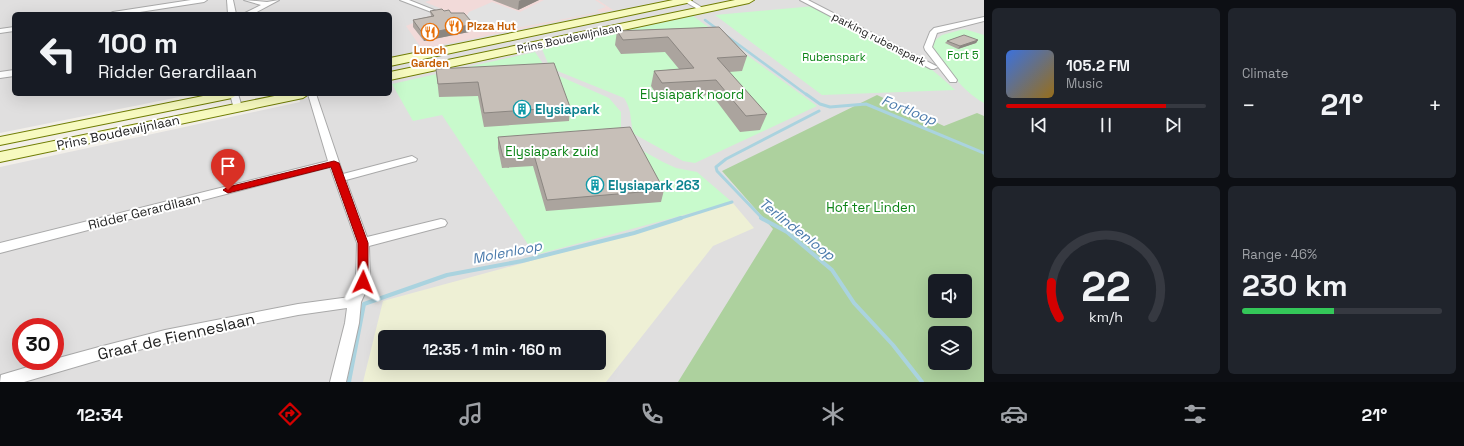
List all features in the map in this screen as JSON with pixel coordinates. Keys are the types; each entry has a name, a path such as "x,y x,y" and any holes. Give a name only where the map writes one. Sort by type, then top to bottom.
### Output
{"main road":[{"name":"Prins Boudewijnlaan","path":"392,62 686,0"},
{"name":"Prins Boudewijnlaan","path":"392,76 749,0"},
{"name":"Prins Boudewijnlaan","path":"0,141 234,98 268,96"},
{"name":"Prins Boudewijnlaan","path":"0,157 234,98"}],"street":[{"path":"126,12 204,0"},
{"path":"230,0 232,12"},
{"path":"246,0 267,4"},
{"path":"251,12 276,0"},
{"path":"403,0 436,12"},
{"path":"414,3 422,0"},
{"path":"686,0 703,10"},
{"name":"parking rubenspark","path":"803,0 934,67"},
{"path":"953,80 929,50 928,47 934,32 942,28 984,19"},
{"path":"0,31 12,29"},
{"path":"0,75 12,73"},
{"path":"313,96 334,163 341,178 363,243 363,282 354,302 352,323 338,382"},
{"path":"341,178 412,159"},
{"name":"Ridder Gerardilaan","path":"0,248 334,163"},
{"path":"363,243 441,223"},
{"name":"Graaf de Fienneslaan","path":"1,382 162,337 245,319 335,303 354,302"}],"shaded area":[{"path":"0,0 984,0 984,382 0,382 0,167 300,102 298,96 392,96 392,12 12,12 12,96 184,96 0,133"},
{"path":"431,0 598,0 613,10 422,49 406,26 444,10 425,2"},
{"path":"544,0 595,0 606,7 597,10 600,12 497,32 475,31 465,19 469,12 492,2 520,12"}],"green space":[{"name":"Rubenspark","path":"815,6 871,32 906,52 940,76 955,90 822,95 715,15"},
{"name":"Elysiapark noord","path":"693,16 817,106 695,163 683,161 634,134 629,107 624,98 550,68 542,49"},
{"name":"Fort 5","path":"964,29 984,35 984,103 962,86 933,49 934,41 942,35"},
{"name":"Elysiapark zuid","path":"535,52 548,71 609,98 621,112 621,132 643,151 676,168 697,172 732,202 535,255 442,115 413,121 392,84"},
{"name":"Hof ter Linden","path":"877,95 944,126 977,113 984,116 984,382 678,382 773,229 722,171"},
{"path":"732,202 754,228 713,246 606,382 363,382 383,301 527,262"}],"building":[{"path":"442,9 444,11 449,10 451,13 464,13 471,21 466,22 469,25 423,34 413,20 434,16 430,11"},
{"path":"719,27 747,56 717,58 767,114 746,116 716,80 662,83 654,71 694,68 668,37 623,40 617,31"},
{"path":"964,35 978,40 960,46 947,41"},
{"name":"Elysiapark","path":"554,63 570,107 484,113 478,82 438,84 436,69"},
{"name":"Elysiapark 263","path":"630,127 664,190 547,200 534,155 503,157 498,137"}],"waterway":[{"name":"Terlindenloop","path":"705,20 807,95"},
{"name":"Fortloop","path":"806,94 820,104 830,107 866,104 984,153"},
{"name":"Terlindenloop","path":"763,219 717,171 716,167 726,159 819,111"},
{"name":"Molenloop","path":"678,219 732,202"},
{"name":"Molenloop","path":"349,382 364,304 447,275 522,261 634,233 681,218"},
{"name":"Terlindenloop","path":"761,218 787,232 832,270 854,303 893,345 922,382"}],"place":[{"name":"Pizza Hut","path":"454,26"},
{"name":"Lunch Garden","path":"430,32"},
{"name":"Elysiapark","path":"522,109"},
{"name":"Elysiapark 263","path":"595,185"}],"route":[{"path":"228,190 334,163 341,178 363,243 363,282"}]}
